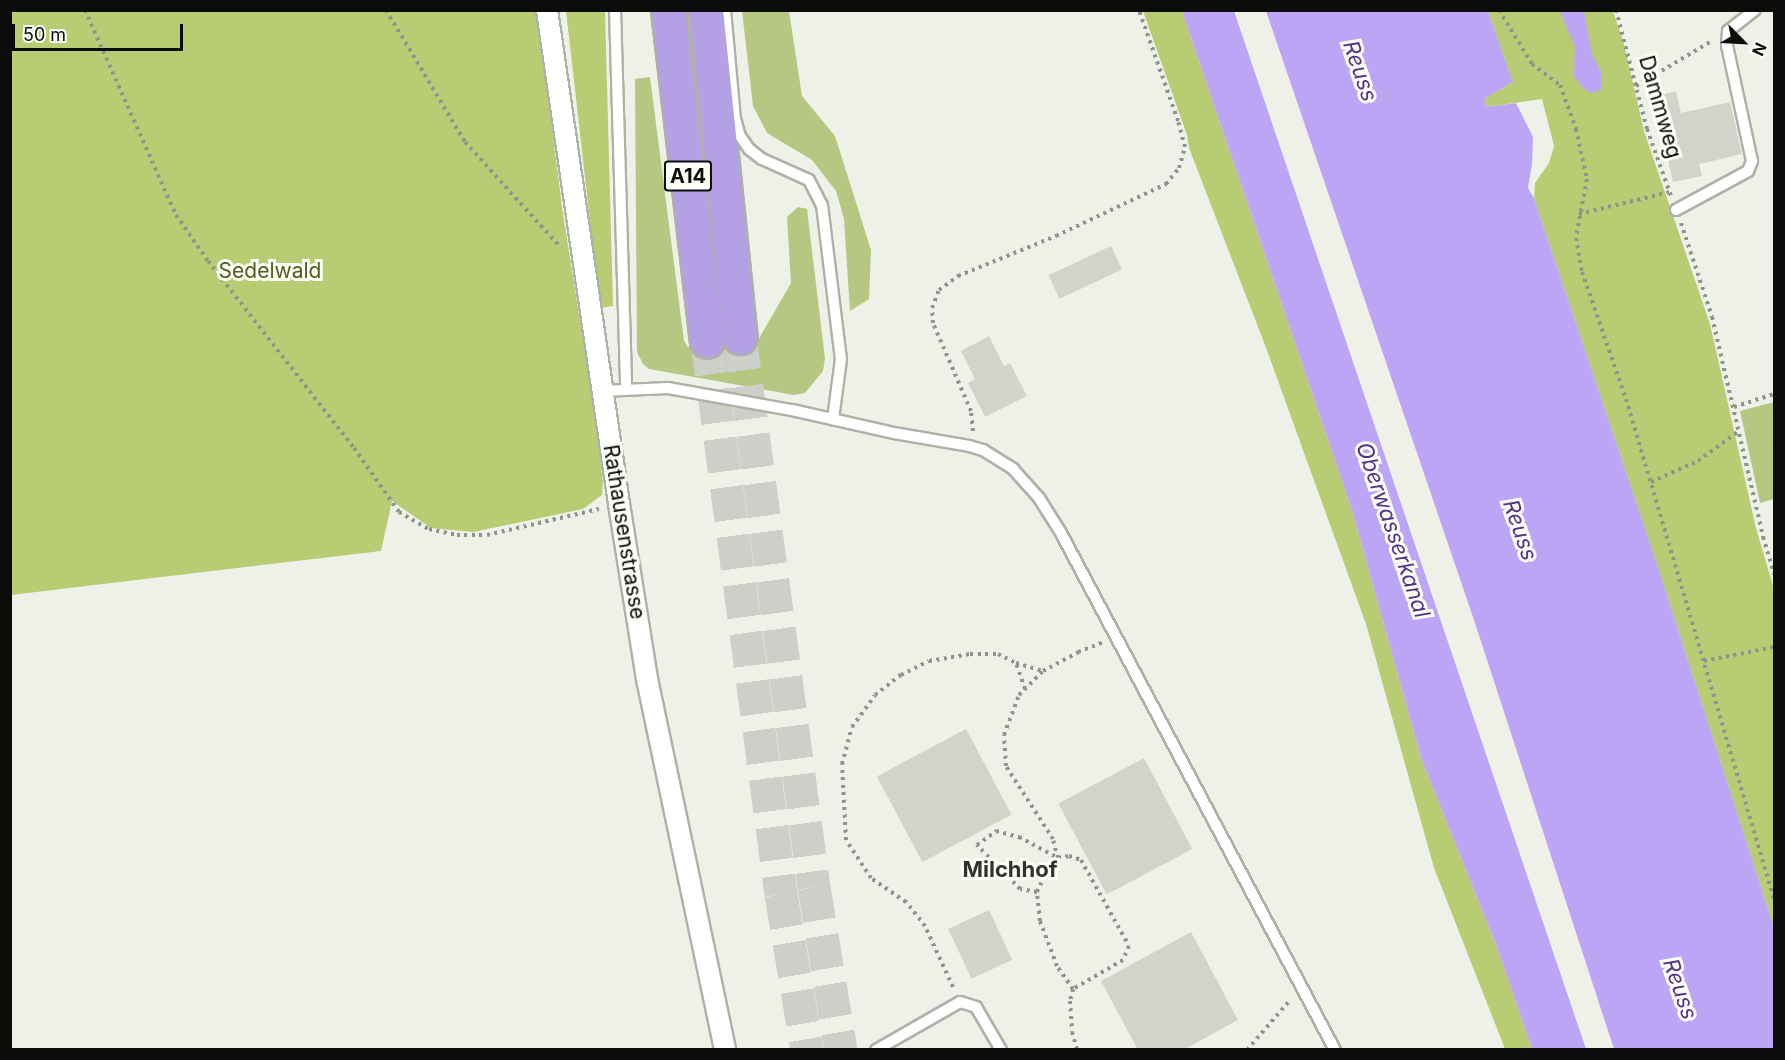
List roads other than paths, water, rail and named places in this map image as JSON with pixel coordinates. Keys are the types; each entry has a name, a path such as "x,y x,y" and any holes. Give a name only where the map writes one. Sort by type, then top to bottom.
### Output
{"highway":[{"name":"A14","path":"668,10 708,341"},
{"name":"A14","path":"706,10 741,337"}],"street":[{"name":"Rathausenstrasse","path":"547,10 602,391 647,679 725,1050"}],"lane":[{"path":"615,10 626,388"},
{"path":"725,10 735,119 740,136 749,149 762,159 809,180 822,205 841,359 833,419"},
{"path":"1676,210 1749,171 1752,161 1727,45 1728,32 1755,10"},
{"path":"602,391 626,388 668,388 833,419 969,446 983,450 1013,470 1039,498 1061,533 1335,1050"},
{"path":"876,1050 960,1002 976,1007 1001,1050"}],"water":[{"name":"Oberwasserkanal","path":"1182,11 1234,11 1586,1049 1532,1049 1497,947 1421,758 1353,513"},
{"name":"Reuss","path":"1266,11 1488,11 1513,82 1486,98 1485,104 1487,107 1516,103 1533,137 1528,188 1534,198 1658,567 1774,927 1774,1049 1614,1049 1474,620"},
{"path":"1560,11 1584,11 1592,54 1602,74 1601,90 1590,93 1574,76 1575,47"}],"tunnel":[{"path":"740,337 814,887 841,1050"},
{"path":"707,341 781,894 807,1050"}],"district":[{"name":"Milchhof","path":"1010,870"}],"park label":[{"name":"Sedelwald","path":"270,271"}]}
